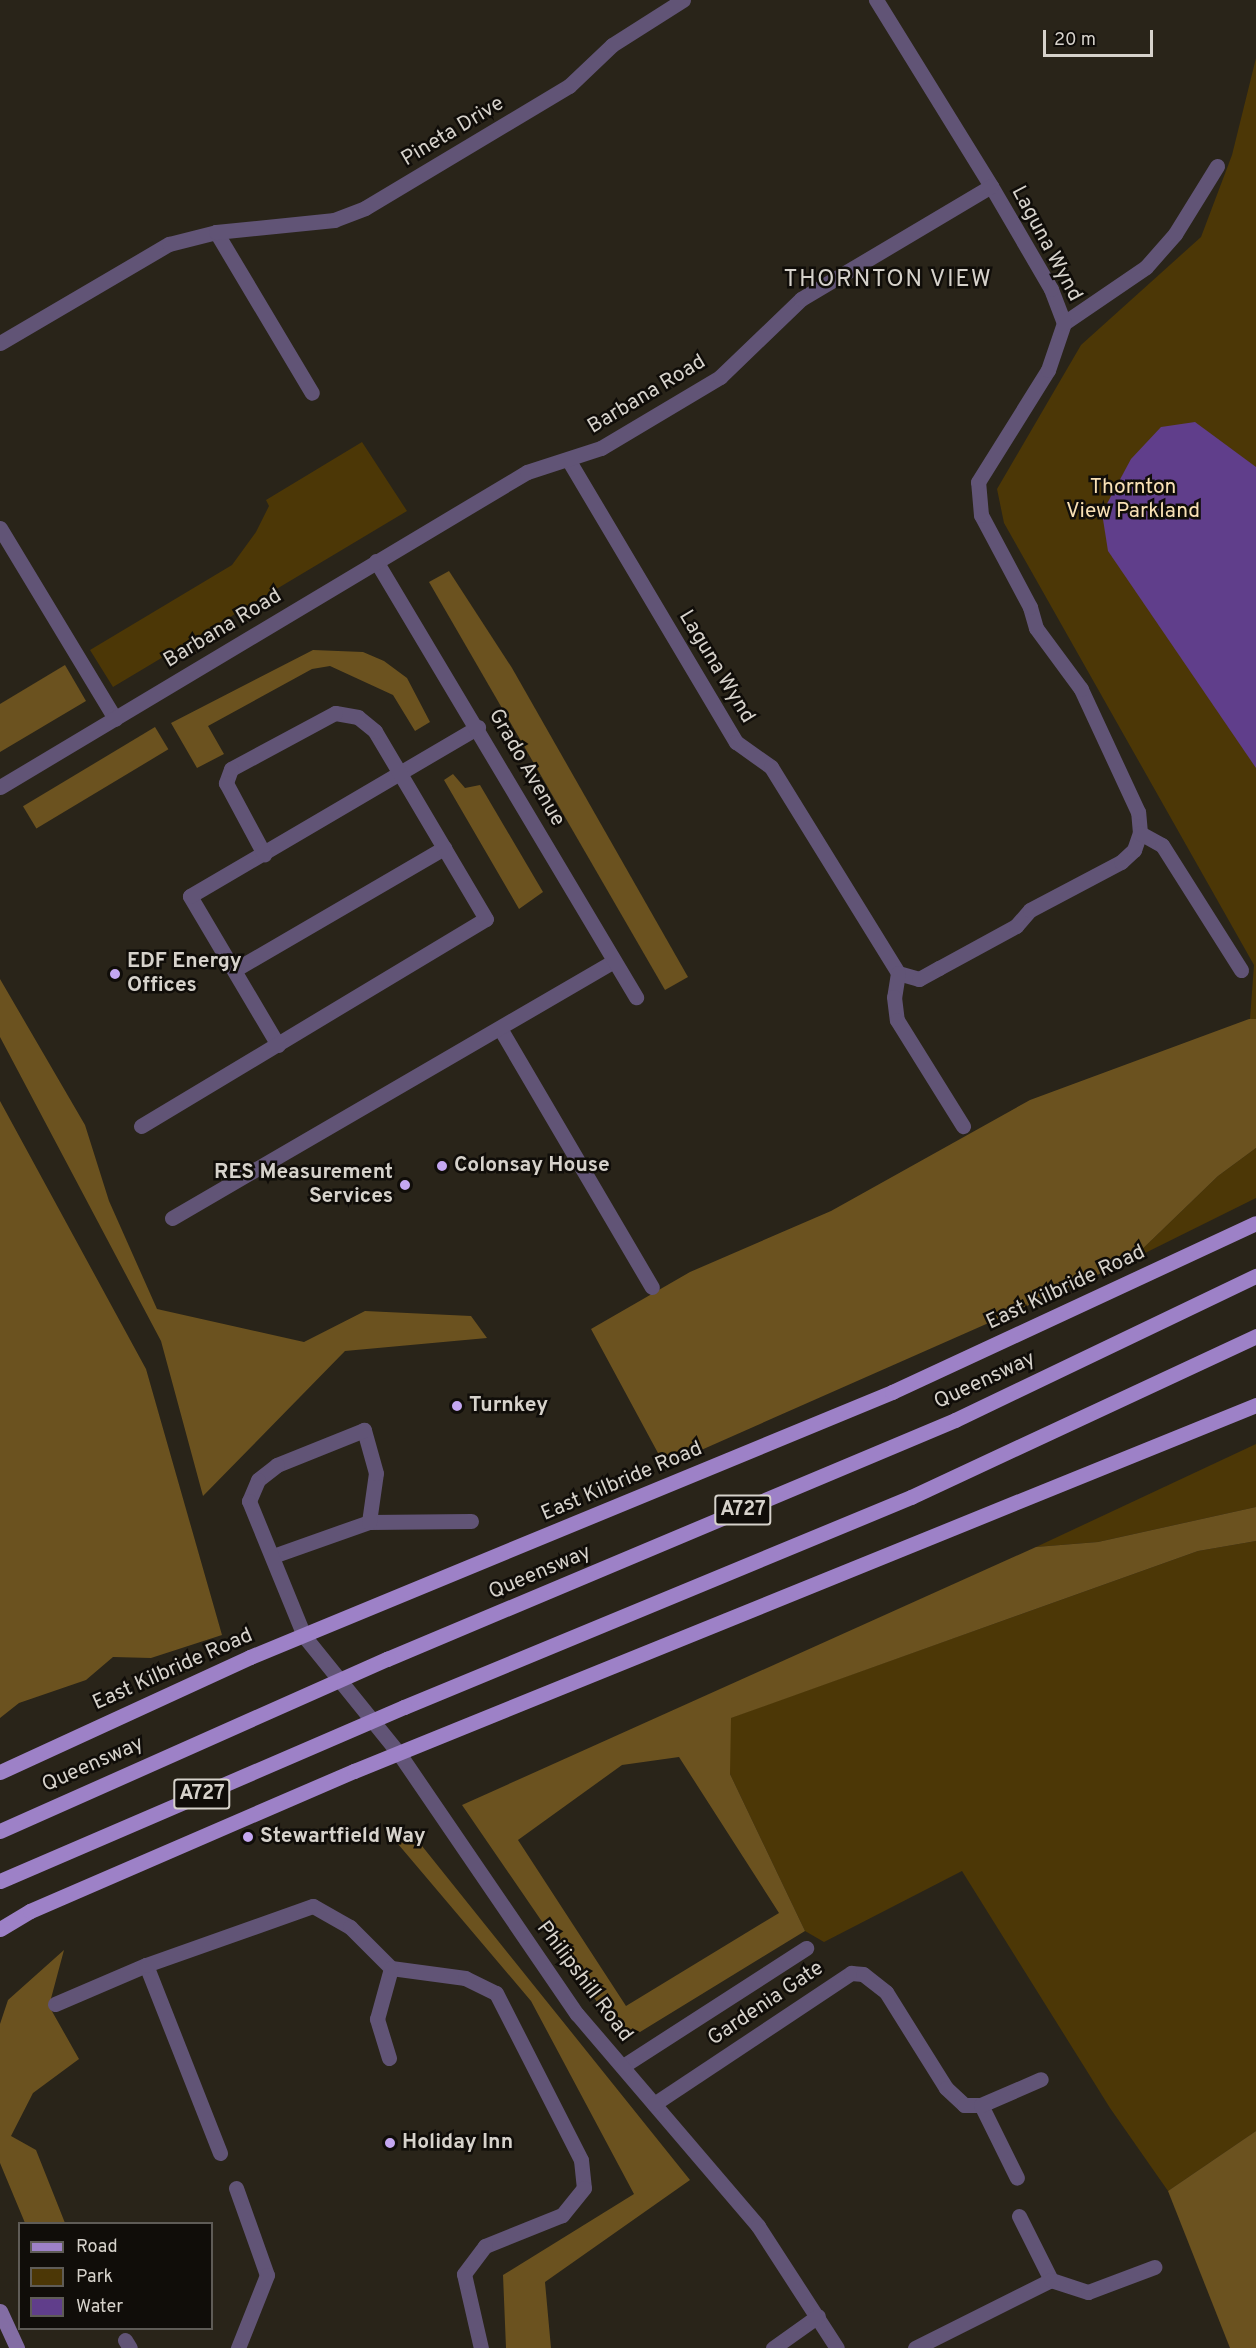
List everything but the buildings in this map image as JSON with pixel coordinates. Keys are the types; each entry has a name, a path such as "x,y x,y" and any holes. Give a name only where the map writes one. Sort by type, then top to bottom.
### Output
{"main road":[{"name":"East Kilbride Road","path":"0,1772 304,1636 892,1392 1256,1223"},
{"name":"Queensway","path":"0,1831 387,1659 955,1420 1256,1276"},
{"name":"A727","path":"0,1881 911,1497 1256,1336"},
{"path":"0,1929 40,1907 400,1755 1256,1405"}],"street":[{"name":"Pineta Drive","path":"0,343 169,244 216,232 306,225 365,208 569,86 612,45 683,0"},
{"path":"876,0 991,186"},
{"name":"Laguna Wynd","path":"1140,833 1138,812 1081,689 1036,628 1030,607 981,515 978,482 1048,370 1064,323 1146,267 1175,234 1217,166"},
{"name":"Laguna Wynd","path":"991,186 1051,289 1064,323"},
{"name":"Barbana Road","path":"0,787 535,468 569,461 601,448 720,377 801,299 991,186"},
{"path":"216,232 312,393"},
{"name":"Laguna Wynd","path":"569,461 736,742 771,767 898,974"},
{"path":"0,528 114,719"},
{"name":"Grado Avenue","path":"376,561 478,727 636,997"},
{"path":"141,1126 486,919 375,731 358,717 335,713 231,769 226,783 264,854"},
{"path":"278,1045 236,969 190,896 478,727"},
{"path":"963,1126 897,1020 894,997 898,974 918,979 1016,926 1030,910 1121,862 1134,850 1140,833 1162,845 1241,970"},
{"path":"236,969 444,848"},
{"path":"172,1218 501,1030 614,961"},
{"path":"501,1030 652,1287"},
{"name":"Philipshill Road","path":"369,1521 376,1473 364,1430 277,1465 258,1480 249,1501 304,1636 400,1755 577,2014 758,2226 837,2348"},
{"path":"273,1556 369,1521 471,1521"},
{"path":"55,2004 146,1965 313,1906 350,1927 391,1968 465,1978 496,1994 581,2160 584,2188 576,2203 562,2215 485,2247 464,2274 481,2348"},
{"path":"623,2066 806,1948"},
{"path":"146,1965 220,2153"},
{"path":"389,2058 377,2019 391,1968"},
{"name":"Gardenia Gate","path":"654,2104 851,1973 863,1974 886,1992 946,2088 964,2105 981,2105"},
{"path":"1017,2178 981,2105 1041,2079"},
{"path":"236,2188 267,2275 238,2348"},
{"path":"1019,2216 1051,2280"},
{"path":"915,2348 1051,2280 1088,2292 1154,2267"},
{"path":"0,2311 17,2348"},
{"path":"773,2348 818,2316"}],"green space":[{"name":"Thornton View Parkland","path":"1256,58 1256,1019 1250,1019 1254,965 1004,523 997,489 1081,345 1201,237 1232,155"},
{"path":"362,442 407,511 113,687 90,650 232,565 256,532 269,506 266,500"},
{"path":"1256,1148 1256,1198 1131,1260 1218,1176"},
{"path":"1256,1444 1256,1507 1098,1542 1036,1547"},
{"path":"1256,1541 1256,2131 1168,2191 1110,2108 962,1871 824,1942 805,1931 730,1774 730,1718 1198,1551"}],"shaded area":[{"path":"449,571 512,668 688,977 665,990 429,582"},
{"path":"313,650 363,652 384,661 407,678 430,722 415,731 393,695 330,666 312,669 208,726 224,754 197,768 171,723"},
{"path":"65,665 86,701 0,752 0,704"},
{"path":"155,727 168,749 36,829 23,806"},
{"path":"453,774 465,788 480,785 543,892 519,909 444,780"},
{"path":"0,979 85,1125 109,1201 157,1309 304,1342 365,1311 471,1316 487,1338 345,1351 203,1496 161,1341 0,1037"},
{"path":"1249,1019 1256,1019 1256,1148 1218,1176 1131,1260 665,1466 591,1329 690,1272 831,1211 1030,1100"},
{"path":"0,1101 146,1369 222,1635 151,1658 113,1657 86,1680 19,1703 0,1718"},
{"path":"1256,1507 1256,1541 1198,1551 731,1718 730,1774 805,1931 640,2032 619,2034 462,1805 1036,1547 1098,1542","holes":["679,1757 779,1913 626,2006 518,1840 622,1765"]},
{"path":"414,1836 690,2180 545,2282 551,2348 506,2348 503,2275 634,2194 531,2001 398,1844"},
{"path":"64,1950 49,2006 79,2059 33,2093 11,2136 36,2150 65,2222 25,2222 0,2163 0,2024 8,2000"},
{"path":"1256,2131 1256,2348 1230,2348 1168,2191"}],"water":[{"path":"1195,422 1256,467 1256,768 1108,551 1102,513 1131,459 1161,427"}],"place":[{"name":"EDF Energy Offices","path":"115,974"},
{"name":"Colonsay House","path":"442,1166"},
{"name":"RES Measurement Services","path":"405,1185"},
{"name":"Turnkey","path":"457,1406"},
{"name":"Stewartfield Way","path":"248,1837"},
{"name":"Holiday Inn","path":"390,2143"}],"district":[{"name":"THORNTON VIEW","path":"888,281"}]}
